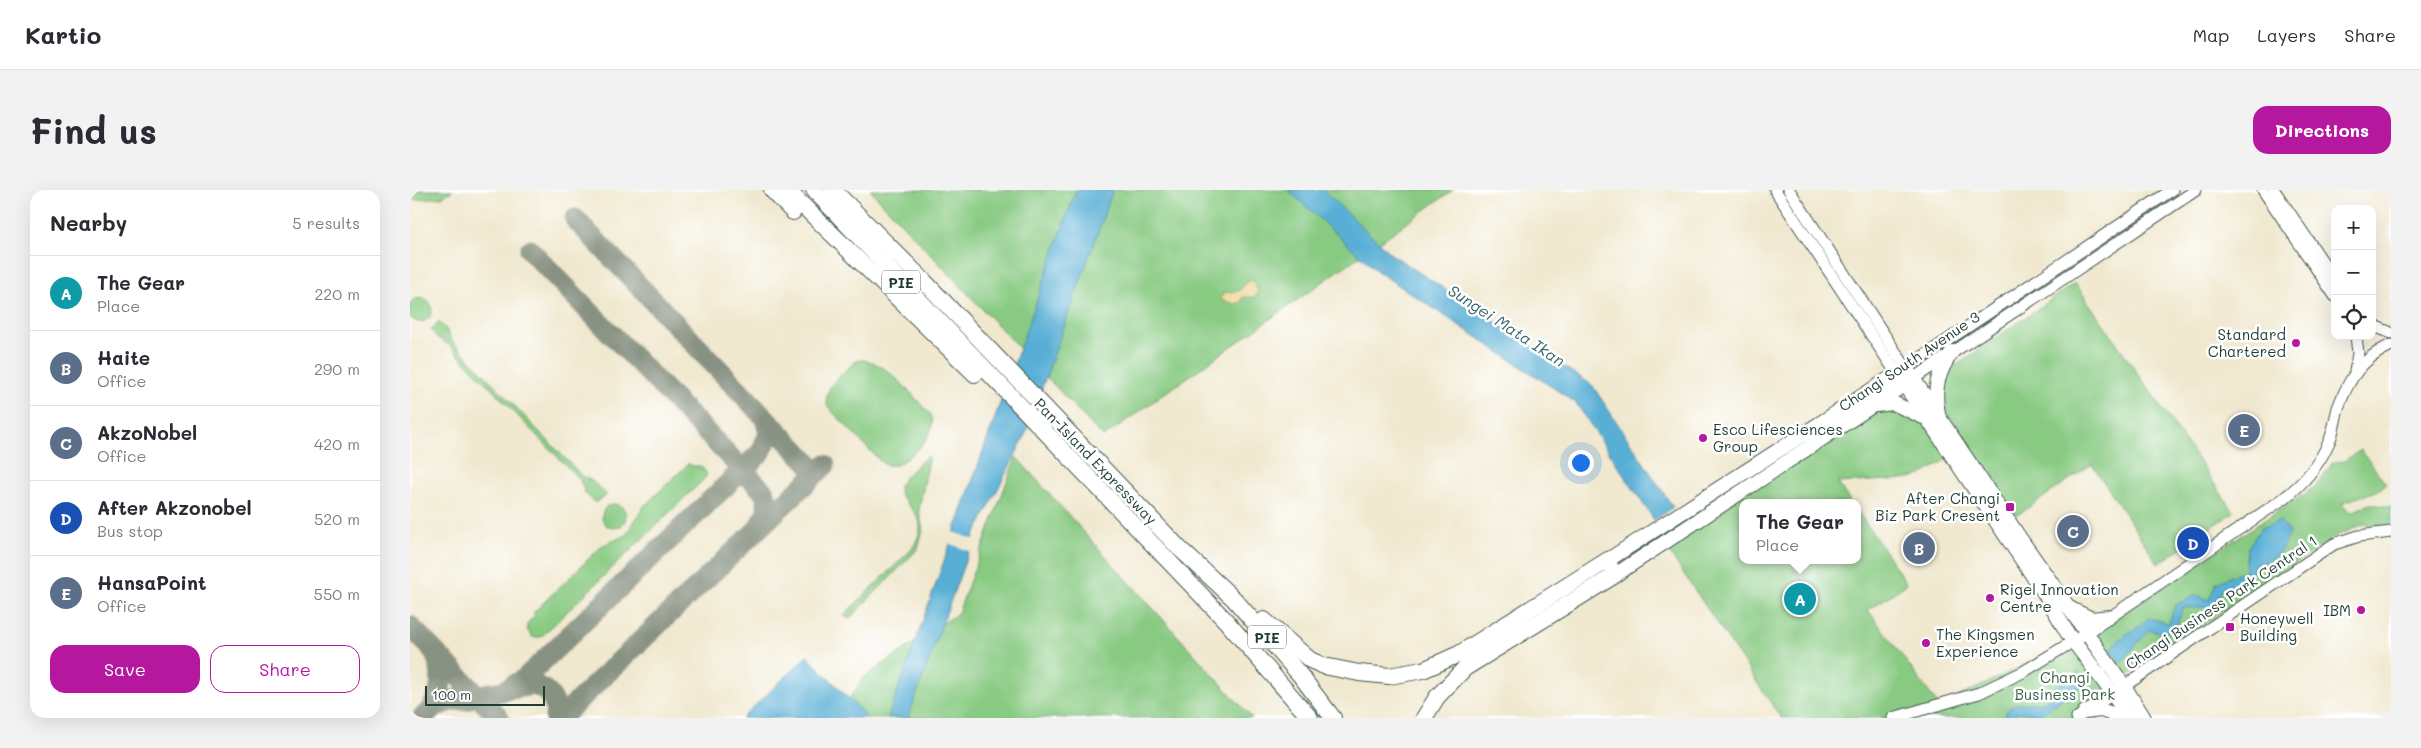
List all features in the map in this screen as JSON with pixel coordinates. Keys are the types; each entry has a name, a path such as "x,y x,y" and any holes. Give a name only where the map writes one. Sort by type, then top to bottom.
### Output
{"highway":[{"path":"772,190 842,258 997,390"},
{"path":"788,190 928,330"},
{"name":"PIE","path":"814,190 997,390 1261,659 1310,718"},
{"name":"PIE","path":"833,190 853,209"},
{"path":"837,190 853,209"},
{"name":"Pan-Island Expressway","path":"853,209 1179,548 1234,599 1300,675 1333,718"},
{"path":"1234,599 1250,608 1310,660 1340,670 1389,676 1423,670 1459,654 1608,560"},
{"path":"1424,718 1437,696 1466,668 1615,575"}],"main road":[{"path":"1932,417 1938,375 1952,352"},
{"name":"Changi South Avenue 3","path":"1615,575 1869,407 1905,376"},
{"name":"Changi South Avenue 3","path":"1608,560 1905,376"},
{"path":"1905,376 2074,642 2144,718"},
{"path":"1869,407 1882,403 1893,403 1932,417 2087,633 2119,690 2128,718"},
{"path":"1608,560 1615,575"},
{"path":"2070,609 2092,619 2109,617"},
{"path":"2081,715 2101,710 2123,718"}],"street":[{"path":"1776,190 1905,376"},
{"path":"1789,190 1905,376"},
{"name":"Changi South Avenue 3","path":"1905,376 2172,190"},
{"name":"Changi South Avenue 3","path":"1905,376 1952,352 2196,190"},
{"path":"2263,190 2334,295"},
{"path":"2274,190 2331,274"},
{"path":"2376,327 2391,333"},
{"path":"1893,718 1979,693 2024,672 2074,642 2296,490 2313,470 2330,441 2338,409 2355,371 2358,353 2356,340"},
{"path":"2355,371 2378,351 2391,345"},
{"name":"Changi Business Park Central 1","path":"2081,715 2334,544 2359,536 2391,532"}],"green space":[{"path":"410,190 453,190 442,197 410,200"},
{"path":"870,190 1453,190 1103,437"},
{"path":"2075,283 2234,512 2158,564 2092,464 2016,516 1938,399 1947,372"},
{"path":"420,298 425,299 431,305 431,315 425,321 420,322 415,321 409,315 408,310 409,305 415,299"},
{"path":"439,322 446,329 452,341 583,477 591,480 606,496 595,503 585,493 580,480 449,345 436,337 431,330"},
{"path":"860,360 870,361 889,372 931,415 932,422 928,437 916,450 896,465 885,465 880,461 828,407 827,394 834,382 855,362"},
{"name":"Changi Business Park","path":"1882,403 1926,419 1948,459 1921,475 1906,479 1838,483 1848,499 1739,499 1739,564 1861,564 1861,516 1907,584 1868,610 1939,706 2073,642 2112,694 2077,718 1781,718 1663,543"},
{"path":"2361,450 2386,484 2377,491 2341,503 2351,512 2370,504 2391,507 2391,526 2364,524 2336,536 2127,675 2095,632 2316,486 2333,462 2344,461"},
{"path":"926,457 929,457 929,460 919,508 923,531 918,549 849,619 844,615 912,549 920,526 918,518 900,493 899,486 905,477"},
{"path":"1016,457 1252,718 864,718 865,715 849,699 863,678 958,613"},
{"path":"689,463 691,466 701,466 707,474 705,478 541,637 532,637 527,629 527,624 535,615 533,613 603,545 626,535 644,506"},
{"path":"614,504 623,507 626,516 623,525 614,528 605,525 602,516 605,507"}],"sand":[{"path":"1253,280 1258,292 1255,297 1243,297 1241,302 1235,304 1221,300 1223,293 1239,291 1247,282"}],"water":[{"path":"1076,190 1113,190 1024,438 975,534 908,718 888,718"},
{"path":"1288,190 1323,190 1391,254 1592,385 1673,507 1654,520 1576,403 1377,271"},
{"path":"2280,521 2290,532 2284,545 2273,558 2255,565 2245,587 2222,590 2213,607 2183,608 2176,628 2163,633 2149,630 2121,663 2111,649 2120,639 2148,618 2169,623 2175,605 2197,595 2209,600 2216,583 2245,570 2247,549 2261,528"},
{"path":"807,656 865,715 864,718 742,718"},
{"path":"2078,672 2084,684 2041,714 2016,712 2013,718 2005,718 2007,710 2015,704 2046,702 2054,689"}],"pier":[{"path":"952,532 976,540 972,552 948,543"}],"taxiway":[{"path":"575,219 817,472"},
{"path":"530,250 764,492 767,510 759,526"},
{"path":"507,689 524,679 761,452 769,434 765,418"},
{"path":"560,718 825,465"},
{"path":"410,626 499,718"},
{"path":"429,712 437,698 441,683 440,668 434,652"},
{"path":"454,700 533,685 544,690 551,697 556,712 555,718"},
{"path":"422,718 442,704 453,700 466,700"}],"place":[{"name":"Standard Chartered","path":"2296,343"},
{"name":"HansaPoint","path":"2244,430"},
{"name":"Esco Lifesciences Group","path":"1703,438"},
{"name":"After Changi Biz Park Cresent","path":"2010,507"},
{"name":"AkzoNobel","path":"2073,531"},
{"name":"After Akzonobel","path":"2193,543"},
{"name":"Haite","path":"1919,548"},
{"name":"Rigel Innovation Centre","path":"1990,598"},
{"name":"The Gear","path":"1800,599"},
{"name":"IBM","path":"2361,610"},
{"name":"Honeywell Building","path":"2230,627"},
{"name":"The Kingsmen Experience","path":"1926,643"}],"water label":[{"name":"Sungei Mata Ikan","path":"1507,325"}]}
